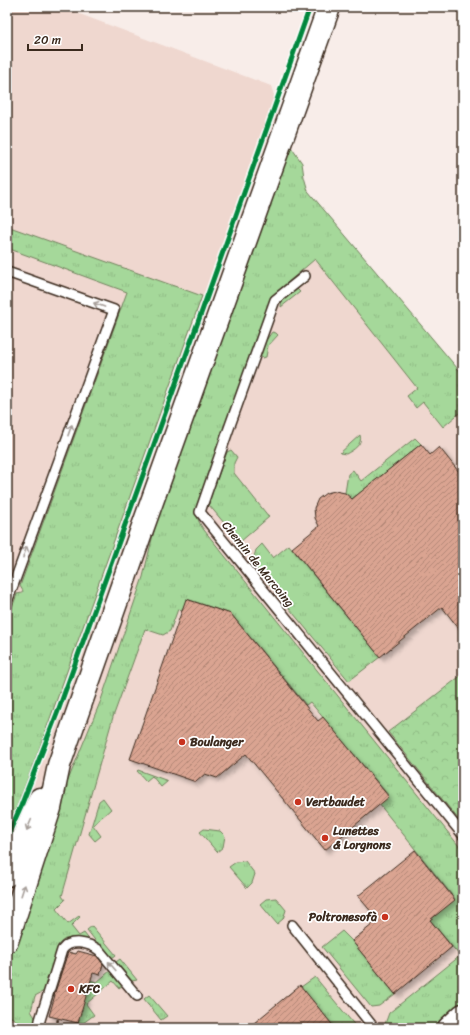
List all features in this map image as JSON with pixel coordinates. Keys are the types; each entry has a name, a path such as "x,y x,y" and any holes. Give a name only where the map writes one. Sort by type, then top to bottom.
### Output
{"main road":[{"path":"7,940 50,808 59,765 328,7"},
{"path":"7,875 42,795 59,765"},
{"path":"449,1028 463,1015"}],"lane":[{"path":"7,272 114,310 7,602"},
{"name":"Chemin de Marcoing","path":"305,276 275,300 200,512 463,835"},
{"path":"292,924 374,1028"},
{"path":"39,1028 40,1020 62,950 69,944 82,944 99,950 137,996"}],"path":[{"path":"56,1028 58,1018"}],"shaded area":[{"path":"7,7 61,7 271,86 291,147 302,163 308,191 463,375 463,1028 7,1028"}],"green space":[{"path":"291,147 302,163 308,191 463,375 463,410 443,427 423,402 416,408 407,396 417,388 315,259 273,295 201,494 197,509 197,517 204,530 463,851 463,1003 436,1028 388,1028 385,1024 389,1013 460,956 430,920 455,899 379,804 389,796 310,702 306,705 231,614 187,599 182,610 178,609 170,631 163,635 145,629 113,717 62,896 65,900 56,909 68,924 79,916 80,917 71,926 79,936 84,933 91,942 71,938 65,939 58,945 44,991 35,996 31,1011 36,1019 34,1028 23,1028 18,1022 7,1014 7,963 64,790 101,700 143,577 156,522"},
{"path":"7,226 202,296 39,749 17,806 7,825 7,622 17,594 22,593 23,591 20,586 127,292 7,248"},
{"path":"295,287 300,292 281,307 282,297"},
{"path":"272,332 278,335 268,346 266,357 262,358 260,355 264,343"},
{"path":"360,435 361,439 357,447 346,454 340,453"},
{"path":"415,438 421,444 352,499 345,493 348,474 353,470 361,481"},
{"path":"231,450 237,457 234,463 234,473 269,517 240,542 209,505 210,498 227,452"},
{"path":"262,544 273,558 289,545 380,657 349,681 252,563 256,550"},
{"path":"463,674 463,825 388,732"},
{"path":"138,770 168,781 161,787 152,776 146,781 137,771"},
{"path":"103,798 111,809 93,825 101,836 95,841 89,834 99,801"},
{"path":"204,829 220,831 225,836 223,847 217,852 200,832"},
{"path":"245,861 255,874 252,883 247,888 229,867 236,862"},
{"path":"276,898 286,910 283,919 277,924 260,904 266,899"},
{"path":"92,926 116,955 112,958 87,930"},
{"path":"342,931 352,941 395,994 379,1006 371,1007 322,947"},
{"path":"120,959 137,980 132,981 116,962"},
{"path":"111,970 123,985 119,988 113,981 86,1004 94,1015 79,1026 77,1025 90,980 97,982"},
{"path":"315,977 357,1028 335,1028 301,987"},
{"path":"149,995 167,1016 161,1020 144,999"}],"building":[{"path":"421,444 430,455 439,447 463,477 463,634 442,607 380,657 292,548 319,526 315,518 314,508 318,499 326,493 335,491 345,493 352,499"},
{"path":"186,599 231,614 318,721 323,717 389,797 325,850 246,754 217,778 205,774 196,782 130,759"},
{"path":"415,850 455,900 430,920 452,947 395,994 352,941 378,920 358,896"},
{"name":"KFC","path":"78,951 97,956 103,964 100,975 93,973 78,1023 49,1016 68,952 76,954"},
{"path":"300,985 335,1028 248,1028"}],"cycle path":[{"path":"7,837 21,806 58,711 310,7"}],"place":[{"name":"Boulanger","path":"182,742"},
{"name":"Vertbaudet","path":"298,802"},
{"name":"Lunettes & Lorgnons","path":"325,838"},
{"name":"Poltronesofà","path":"385,917"},
{"name":"KFC","path":"71,989"}]}
